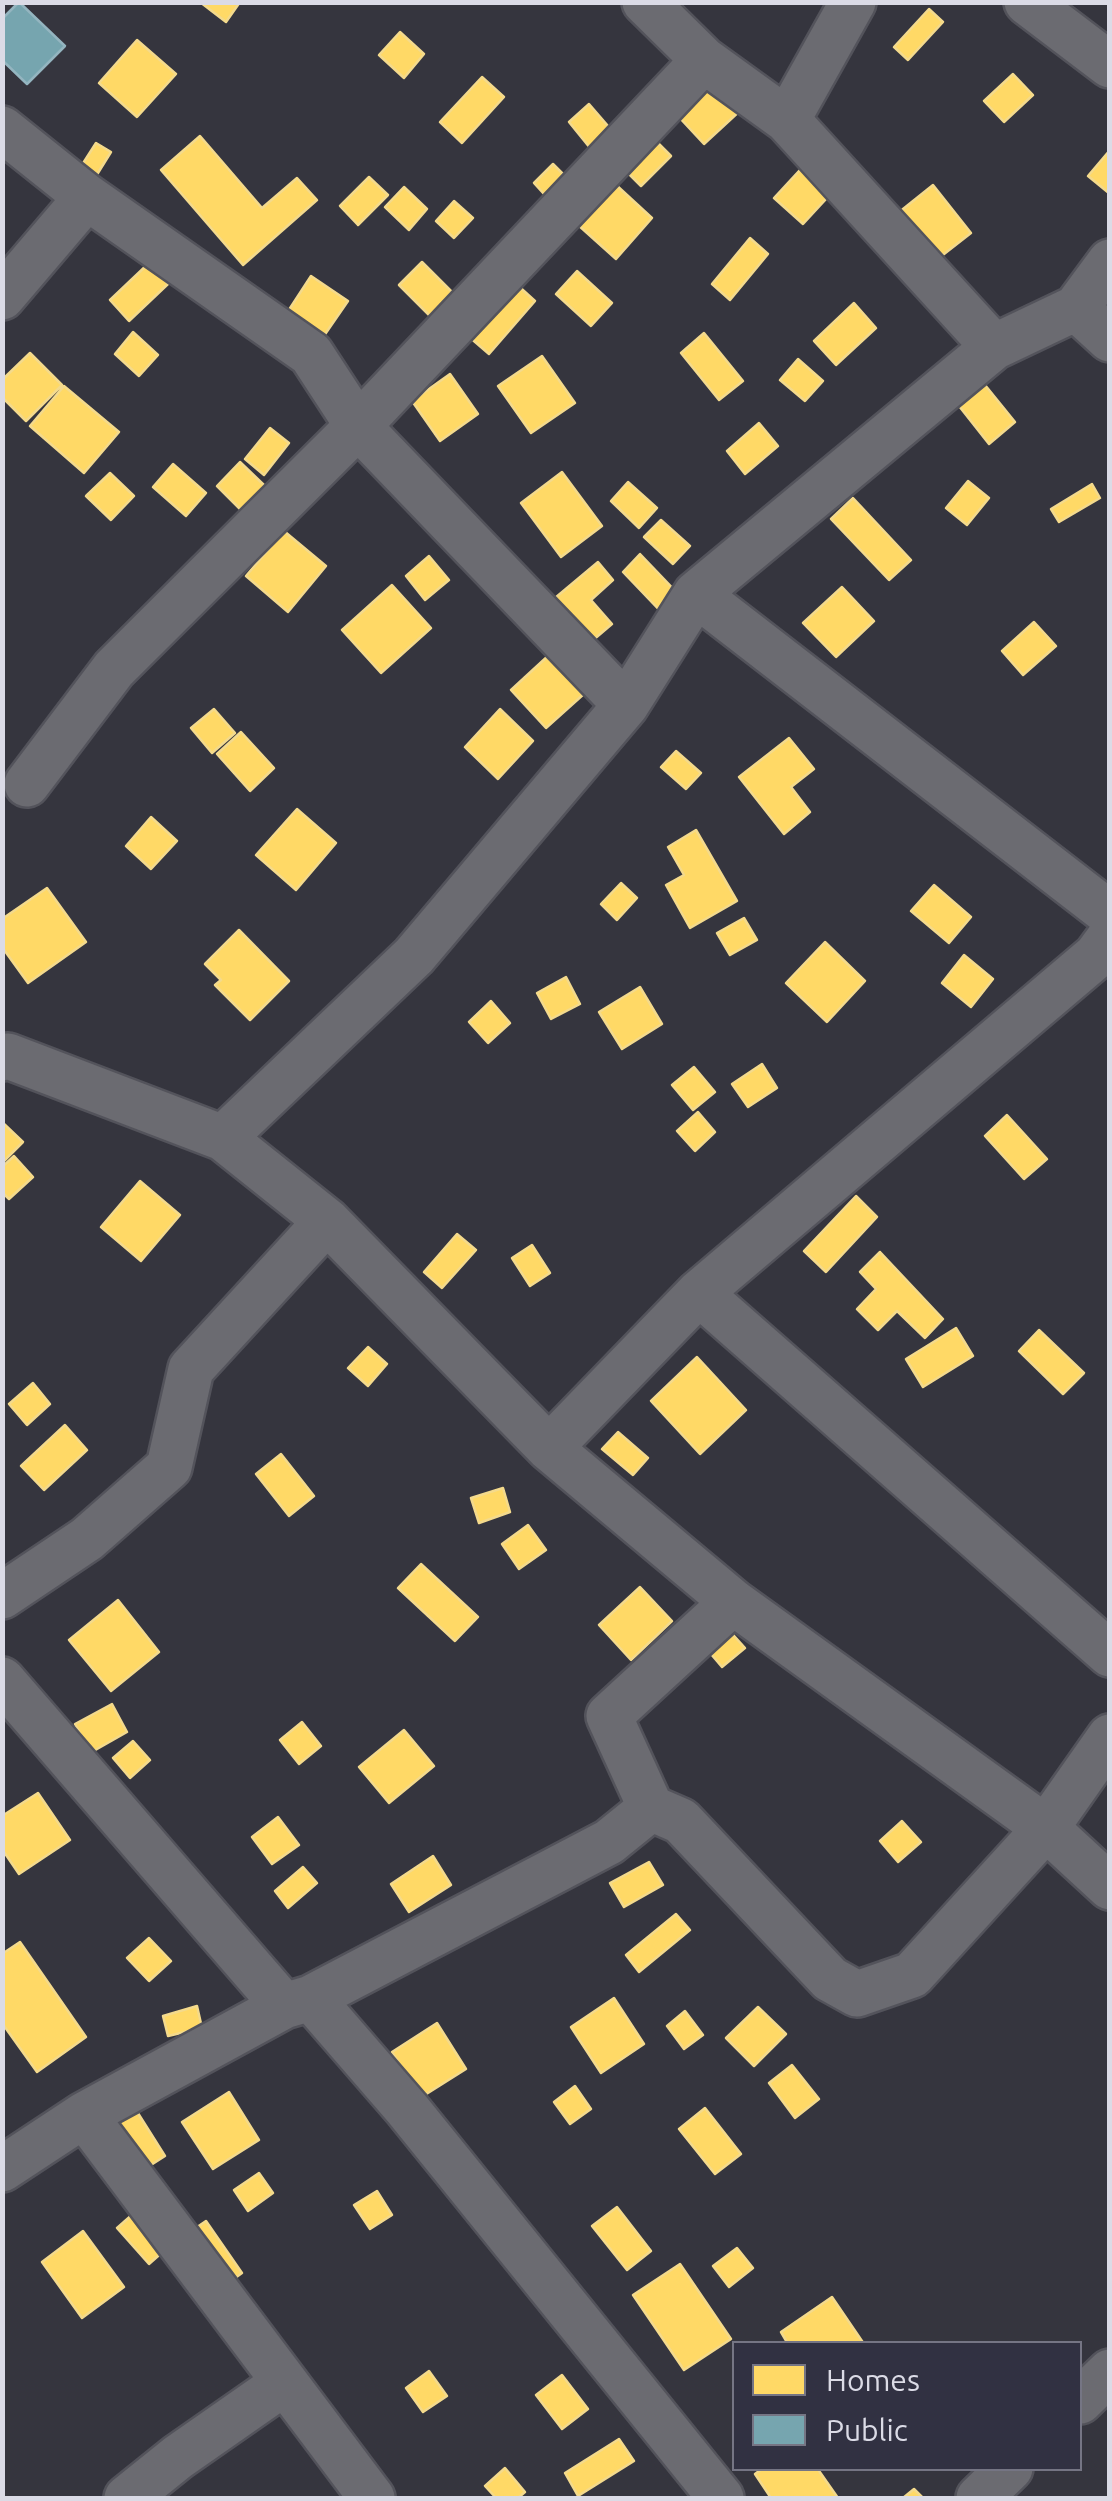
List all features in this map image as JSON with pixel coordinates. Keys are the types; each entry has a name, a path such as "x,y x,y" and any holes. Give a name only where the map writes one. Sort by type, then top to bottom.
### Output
{"street":[{"path":"645,2 704,60 787,120 994,347"},
{"path":"787,120 853,2"},
{"path":"1027,2 1110,65"},
{"path":"27,784 114,668 358,426 704,60"},
{"path":"2,129 88,197 310,354 358,426 626,706"},
{"path":"2,297 88,197"},
{"path":"223,1138 414,956 626,706 696,594 994,347 1076,308 1110,262"},
{"path":"1076,308 1110,339"},
{"path":"696,594 1110,914"},
{"path":"548,1448 699,1293 1096,956 1110,937"},
{"path":"2,1058 8,1056 223,1138 327,1220 548,1448 732,1602 1046,1828 1110,1887"},
{"path":"2,1596 87,1539 169,1467 191,1369 327,1220"},
{"path":"699,1293 1110,1654"},
{"path":"732,1602 609,1716 651,1808 681,1821 830,1980 857,1994 912,1975 1046,1828 1110,1737"},
{"path":"2,1680 298,2002 407,2109 721,2498"},
{"path":"2,2169 84,2116 609,1842 651,1808"},
{"path":"84,2116 372,2498"},
{"path":"1082,2400 1110,2372"},
{"path":"127,2498 284,2383"},
{"path":"979,2498 1007,2471"}],"building: Homes":[{"path":"200,2 240,2 226,22"},
{"path":"929,9 943,22 908,60 894,47"},
{"path":"400,32 424,54 404,78 379,55"},
{"path":"137,40 176,74 137,117 99,83"},
{"path":"1013,74 1033,95 1004,122 984,101"},
{"path":"482,77 504,97 462,143 440,122"},
{"path":"716,79 743,108 704,144 677,115"},
{"path":"589,104 621,141 599,159 569,122"},
{"path":"200,136 262,208 297,178 317,200 243,265 161,170"},
{"path":"652,137 671,156 641,186 622,167"},
{"path":"96,143 111,152 88,189 73,179"},
{"path":"1110,150 1110,194 1088,176"},
{"path":"811,158 839,185 803,224 774,198"},
{"path":"553,164 573,184 553,204 534,183"},
{"path":"369,177 388,195 358,225 340,206"},
{"path":"614,183 652,218 616,259 577,224"},
{"path":"933,185 971,233 930,265 893,217"},
{"path":"404,187 427,209 409,230 385,207"},
{"path":"454,201 473,218 454,238 436,221"},
{"path":"750,238 768,254 730,300 712,284"},
{"path":"422,262 463,303 441,327 399,285"},
{"path":"149,263 168,284 129,321 110,300"},
{"path":"577,271 612,303 591,326 556,294"},
{"path":"311,276 348,301 319,343 283,319"},
{"path":"513,281 535,301 489,354 467,335"},
{"path":"854,303 876,328 836,365 814,341"},
{"path":"133,332 158,355 139,376 115,354"},
{"path":"704,333 743,381 719,400 681,353"},
{"path":"30,353 62,385 26,421 2,397 2,380"},
{"path":"542,356 575,403 531,433 498,386"},
{"path":"798,359 823,381 805,401 780,380"},
{"path":"450,374 478,414 440,441 412,401"},
{"path":"985,385 1015,422 989,444 959,406"},
{"path":"64,386 119,432 84,473 30,426"},
{"path":"759,423 778,446 745,474 727,451"},
{"path":"270,428 289,443 264,475 245,459"},
{"path":"240,462 265,486 241,510 217,486"},
{"path":"173,464 206,493 186,516 153,487"},
{"path":"562,472 602,526 561,557 521,503"},
{"path":"110,473 134,496 111,520 86,496"},
{"path":"968,481 989,498 967,525 946,508"},
{"path":"628,482 657,508 639,528 611,501"},
{"path":"1092,484 1100,498 1059,522 1051,509"},
{"path":"853,498 911,560 889,580 831,519"},
{"path":"661,520 690,546 673,564 644,537"},
{"path":"284,531 326,566 288,612 246,576"},
{"path":"640,554 684,600 666,617 623,572"},
{"path":"429,556 449,580 425,600 406,576"},
{"path":"598,562 613,580 591,600 612,624 592,641 555,598"},
{"path":"392,585 431,628 381,673 342,630"},
{"path":"842,587 874,621 836,657 803,623"},
{"path":"1034,622 1056,646 1023,675 1002,651"},
{"path":"549,655 585,693 546,728 511,690"},
{"path":"214,709 235,733 212,753 191,728"},
{"path":"500,709 533,741 498,779 465,747"},
{"path":"241,732 274,768 250,791 217,754"},
{"path":"789,738 814,769 791,787 810,812 784,834 739,777"},
{"path":"676,751 701,773 686,789 661,767"},
{"path":"297,809 336,843 296,890 256,855"},
{"path":"151,817 177,841 151,869 126,846"},
{"path":"696,830 737,901 690,928 666,885 684,875 668,847"},
{"path":"621,883 637,898 617,920 601,904"},
{"path":"934,885 971,917 949,943 911,911"},
{"path":"47,888 86,942 28,983 2,947 2,919"},
{"path":"744,918 757,940 730,955 717,933"},
{"path":"239,930 289,981 250,1020 215,985 221,980 205,964"},
{"path":"825,942 865,981 827,1022 786,983"},
{"path":"964,955 993,979 971,1007 942,983"},
{"path":"566,977 580,1004 551,1019 537,993"},
{"path":"640,987 662,1024 622,1049 599,1012"},
{"path":"491,1001 510,1023 488,1043 469,1022"},
{"path":"762,1064 777,1088 748,1107 732,1084"},
{"path":"694,1067 715,1092 693,1110 672,1085"},
{"path":"698,1112 715,1132 695,1151 677,1131"},
{"path":"1007,1115 1047,1159 1024,1179 985,1136"},
{"path":"2,1122 23,1142 3,1162 2,1162"},
{"path":"14,1156 33,1177 9,1199 2,1192 2,1167"},
{"path":"140,1181 180,1215 141,1261 101,1227"},
{"path":"856,1196 877,1217 826,1272 804,1251"},
{"path":"457,1234 476,1250 442,1288 424,1272"},
{"path":"532,1245 550,1273 530,1286 512,1258"},
{"path":"880,1252 943,1319 925,1338 897,1311 878,1330 857,1309 876,1289 860,1272"},
{"path":"956,1328 973,1356 923,1387 906,1359"},
{"path":"1039,1330 1084,1373 1063,1394 1019,1351"},
{"path":"368,1347 387,1364 368,1386 348,1368"},
{"path":"697,1357 746,1410 700,1454 651,1401"},
{"path":"33,1383 50,1404 27,1425 9,1404"},
{"path":"65,1425 87,1450 44,1490 21,1466"},
{"path":"618,1432 648,1458 633,1475 602,1449"},
{"path":"281,1454 314,1496 289,1516 256,1474"},
{"path":"503,1488 510,1512 479,1523 471,1498"},
{"path":"528,1525 546,1550 519,1569 502,1544"},
{"path":"421,1564 478,1617 455,1641 398,1588"},
{"path":"640,1587 672,1621 631,1660 599,1625"},
{"path":"118,1600 159,1652 111,1691 69,1640"},
{"path":"727,1628 745,1648 722,1667 705,1647"},
{"path":"112,1704 127,1732 90,1753 75,1724"},
{"path":"302,1722 321,1746 299,1764 280,1740"},
{"path":"404,1730 434,1766 389,1803 359,1767"},
{"path":"133,1741 150,1760 130,1778 113,1758"},
{"path":"38,1793 70,1840 19,1874 2,1849 2,1816"},
{"path":"278,1817 299,1845 272,1864 252,1837"},
{"path":"902,1821 921,1842 898,1862 880,1841"},
{"path":"433,1856 451,1885 409,1912 391,1884"},
{"path":"649,1862 663,1885 624,1907 610,1883"},
{"path":"303,1867 317,1883 288,1908 275,1891"},
{"path":"676,1914 690,1930 639,1972 626,1955"},
{"path":"149,1938 171,1961 149,1981 127,1958"},
{"path":"20,1942 86,2037 37,2072 2,2023 2,1954"},
{"path":"614,1998 644,2044 601,2073 571,2027"},
{"path":"197,2006 202,2028 168,2036 163,2016"},
{"path":"758,2007 786,2034 754,2066 726,2038"},
{"path":"685,2011 703,2035 684,2049 667,2026"},
{"path":"437,2023 466,2069 420,2098 392,2052"},
{"path":"792,2065 819,2099 795,2118 769,2083"},
{"path":"575,2086 591,2109 570,2124 554,2102"},
{"path":"229,2092 259,2140 213,2169 182,2122"},
{"path":"705,2108 741,2154 715,2174 679,2129"},
{"path":"136,2110 165,2156 140,2172 110,2127"},
{"path":"259,2173 273,2193 248,2211 234,2190"},
{"path":"377,2191 392,2215 370,2229 354,2205"},
{"path":"142,2206 174,2242 149,2264 117,2228"},
{"path":"617,2207 651,2251 627,2270 592,2226"},
{"path":"206,2221 242,2273 220,2289 184,2236"},
{"path":"83,2231 124,2287 82,2318 42,2262"},
{"path":"737,2248 753,2268 729,2287 713,2266"},
{"path":"680,2264 731,2339 684,2370 633,2295"},
{"path":"832,2297 862,2341 786,2341 781,2332"},
{"path":"429,2371 447,2396 423,2412 406,2388"},
{"path":"562,2375 588,2409 562,2429 536,2395"},
{"path":"619,2439 634,2461 578,2496 565,2473"},
{"path":"505,2468 525,2492 518,2498 496,2498 485,2486"},
{"path":"819,2471 838,2498 771,2498 755,2474"},
{"path":"914,2489 923,2498 903,2498"}],"building: Public":[{"path":"19,2 65,46 27,84 2,60 2,19"}]}
